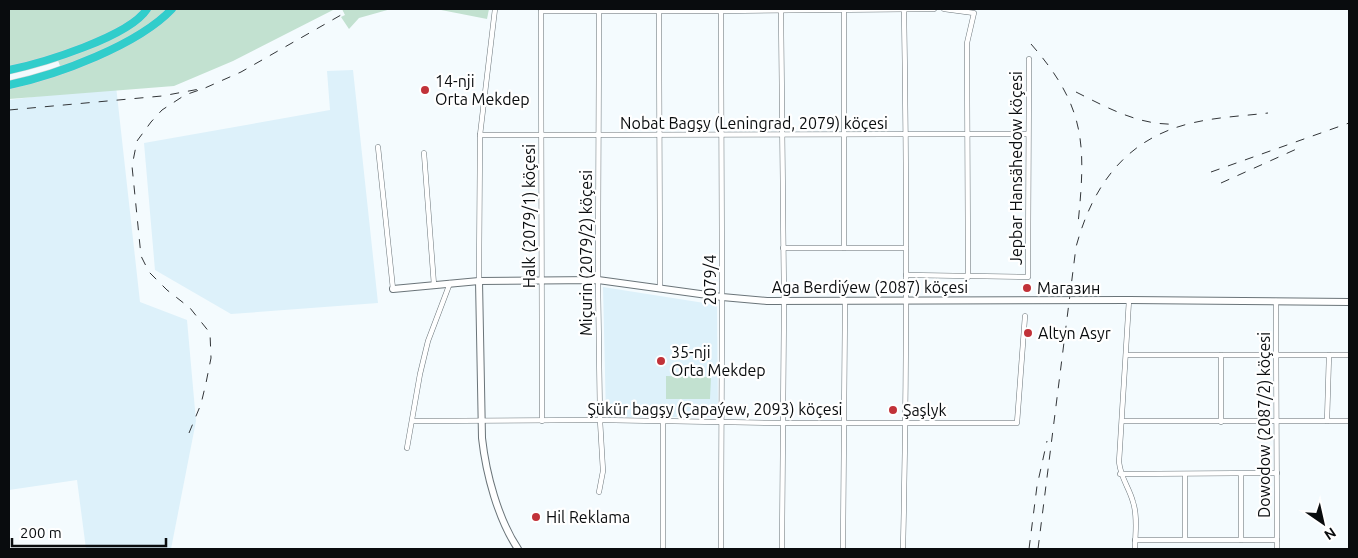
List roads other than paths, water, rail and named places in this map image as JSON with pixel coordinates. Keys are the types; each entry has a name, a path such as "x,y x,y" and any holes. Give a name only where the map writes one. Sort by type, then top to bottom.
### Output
{"highway":[{"path":"9,70 53,58 95,42 135,21 147,9"},
{"path":"9,85 60,71 92,58 143,32 172,9"}],"street":[{"path":"495,9 480,135 478,281 482,438 487,470 503,519 518,549"},
{"path":"599,12 934,9"},
{"path":"906,276 968,277 967,42 974,13 967,10 944,9"},
{"path":"903,549 906,422 904,10"},
{"name":"Halk (2079/1) köçesi","path":"542,421 541,11 599,12"},
{"path":"659,11 660,289"},
{"path":"781,11 784,301 782,549"},
{"path":"844,11 844,248"},
{"name":"Miçurin (2079/2) köçesi","path":"599,12 598,280 600,420 603,471 599,492"},
{"name":"2079/4","path":"721,12 721,549"},
{"name":"Jepbar Hansähedow köçesi","path":"968,277 1028,277 1028,59"},
{"name":"Nobat Bagşy (Leningrad, 2079) köçesi","path":"480,135 1027,134"},
{"path":"378,146 393,288"},
{"path":"424,153 434,285"},
{"path":"783,248 906,248"},
{"name":"Aga Berdiýew (2087) köçesi","path":"393,288 478,281 598,280 722,297 784,301 1129,300 1349,302"},
{"path":"407,448 428,341 450,283"},
{"path":"1129,300 1119,462 1120,474 1134,503 1135,549"},
{"path":"843,549 845,301"},
{"name":"Dowodow (2087/2) köçesi","path":"1276,301 1277,549"},
{"name":"Şükür bagşy (Çapaýew, 2093) köçesi","path":"413,421 600,420 1017,423 1025,316"},
{"path":"1221,354 1221,422"},
{"path":"1126,355 1349,355"},
{"path":"1327,421 1329,355"},
{"path":"1122,420 1221,422 1349,421"},
{"path":"663,421 663,549"},
{"path":"1120,474 1277,473"},
{"path":"1241,474 1241,540"},
{"path":"1184,540 1185,475"},
{"path":"1135,540 1277,540"}],"railway":[{"path":"9,110 162,96 205,88 241,72 341,15"},
{"path":"1031,44 1063,87 1078,128 1082,171 1078,224"},
{"path":"189,433 201,404 206,383 211,358 210,333 190,308 167,290 149,272 141,256 132,166 137,141 162,110 185,95 205,88"},
{"path":"1076,92 1112,110 1137,119 1163,124 1177,124"},
{"path":"1038,549 1076,247 1092,203 1116,167 1131,152 1149,140 1169,130 1192,123 1268,113"},
{"path":"1211,172 1349,123"},
{"path":"1221,183 1301,147"},
{"path":"1029,549 1037,486 1047,441"}],"place":[{"name":"14-nji Orta Mekdep","path":"425,90"},
{"name":"Магазин","path":"1027,288"},
{"name":"Altyn Asyr","path":"1028,333"},
{"name":"35-nji Orta Mekdep","path":"661,361"},
{"name":"Şaşlyk","path":"893,410"},
{"name":"Hil Reklama","path":"536,517"}]}
